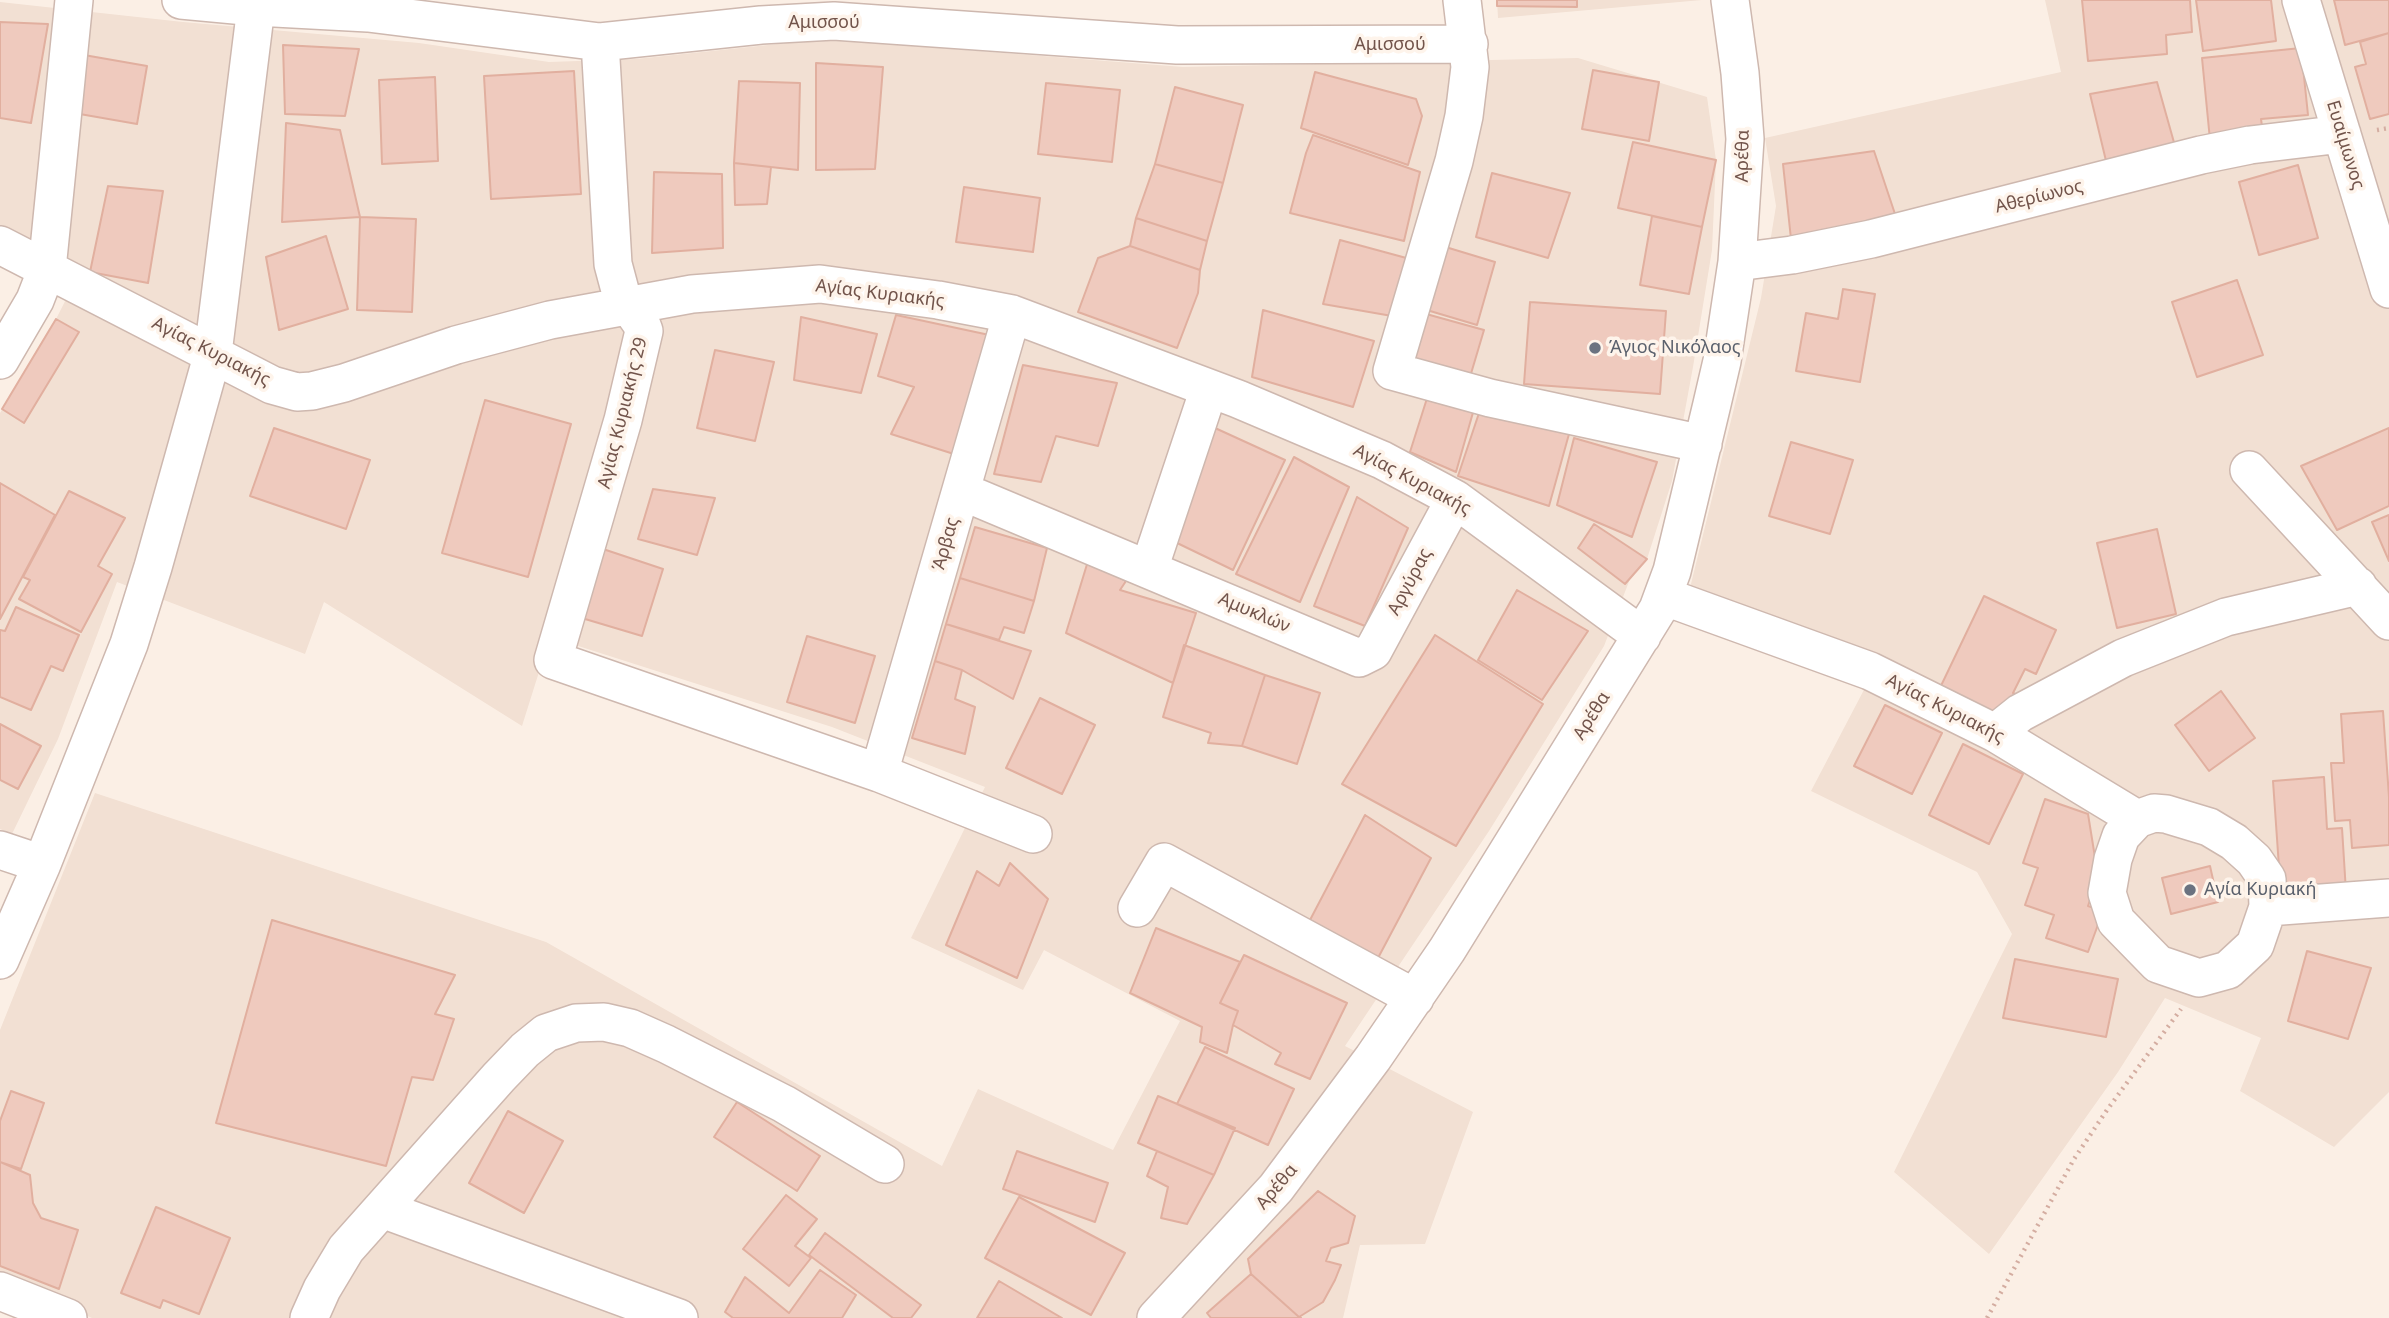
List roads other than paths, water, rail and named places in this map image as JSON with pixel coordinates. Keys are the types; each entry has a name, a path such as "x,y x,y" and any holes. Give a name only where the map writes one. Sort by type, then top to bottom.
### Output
{"street":[{"path":"0,360 35,300 47,269 74,0"},
{"name":"Αμισσού","path":"181,0 368,13 600,42 761,25 834,21 1177,46 1469,44"},
{"path":"1462,0 1469,44 1469,86 1460,136 1392,371 1490,398 1703,444"},
{"name":"Αρέθα","path":"1156,1318 1250,1219 1298,1162 1415,998 1642,636 1663,596 1672,571 1722,361 1737,262 1745,139 1740,73 1730,0"},
{"name":"Ευαίμωνος","path":"2301,0 2389,289"},
{"path":"0,960 42,864 129,644 213,353 256,7"},
{"name":"Αγίας Κυριακής 29","path":"600,42 615,278 628,305 643,327 643,342 604,489 553,660 878,773"},
{"name":"Αθερίωνος","path":"1737,262 1793,255 1871,239 2202,155 2250,145 2342,134"},
{"name":"Αγίας Κυριακής","path":"0,245 272,385 303,392 344,383 456,345 505,332 692,294 820,284 938,300 1012,314 1209,389 1382,460 1455,499 1642,636"},
{"name":"Άρβας","path":"878,773 1012,314"},
{"path":"1149,569 1209,389"},
{"path":"2249,470 2389,621"},
{"name":"Αμυκλών","path":"961,491 1359,658"},
{"name":"Αργύρας","path":"1359,658 1373,651 1455,499"},
{"path":"1995,733 2020,713 2123,658 2226,617 2358,586"},
{"name":"Αγίας Κυριακής","path":"1663,596 1870,671 1995,733 2137,819"},
{"path":"878,773 1033,834"},
{"path":"2154,813 2209,827 2234,842 2254,860 2267,879 2268,907 2255,945 2228,970 2199,978 2158,964 2116,921 2107,893 2113,859 2121,836 2137,819 2154,813"},
{"path":"0,850 42,864"},
{"path":"1137,908 1164,862 1415,998"},
{"path":"2268,907 2389,898"},
{"path":"309,1318 322,1289 346,1249 525,1050 546,1033 576,1023 604,1023 630,1028 666,1044 784,1104 885,1164"},
{"path":"382,1209 679,1318"},
{"path":"0,1292 68,1318"}],"place":[{"name":"Άγιος Νικόλαος","path":"1595,348"},
{"name":"Αγία Κυριακή","path":"2190,890"}]}
